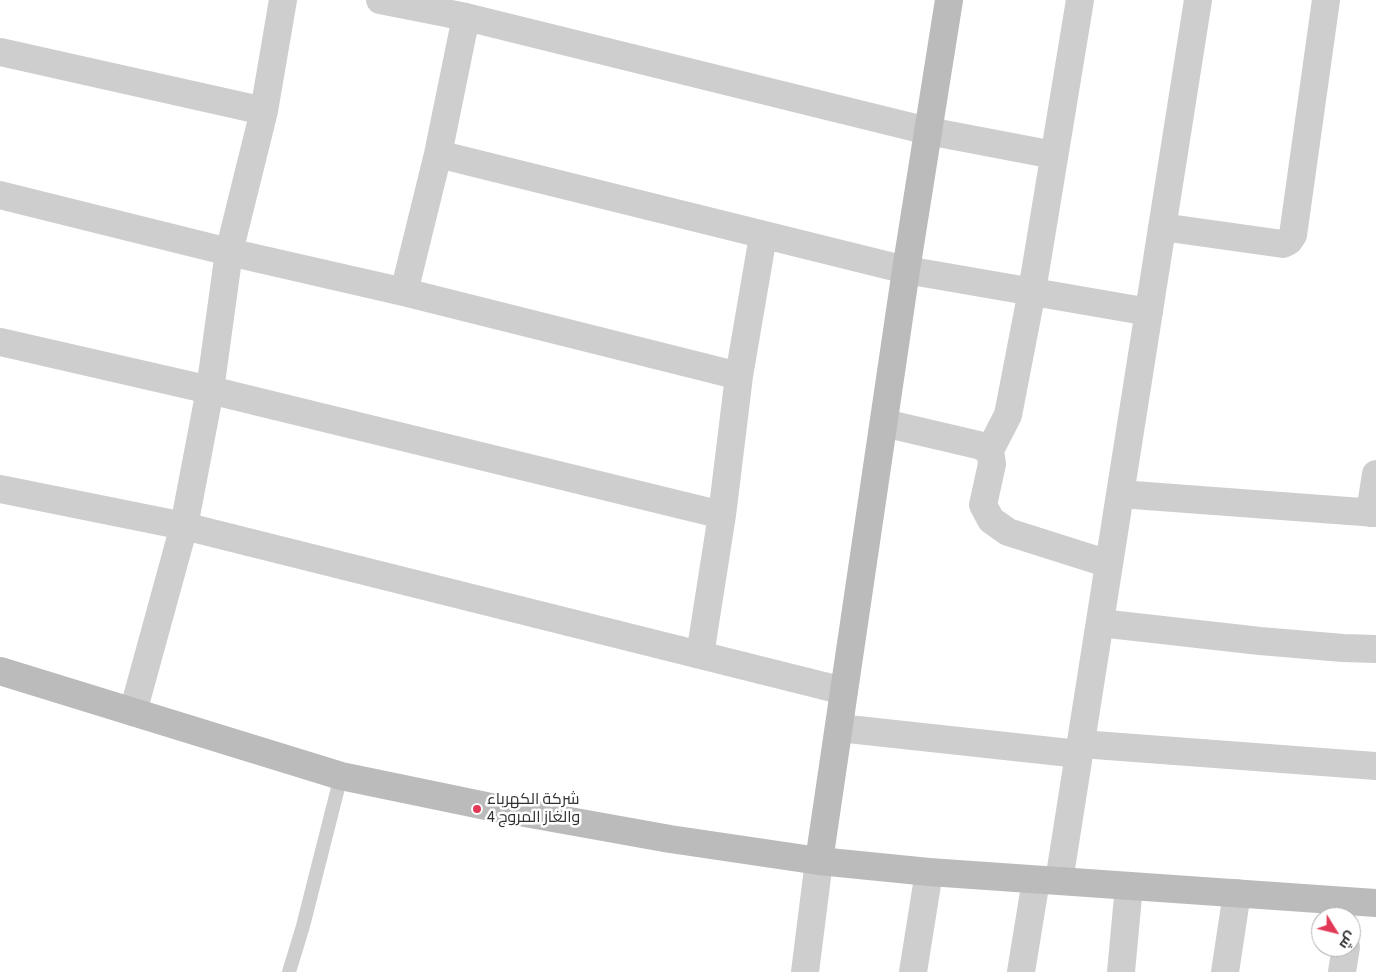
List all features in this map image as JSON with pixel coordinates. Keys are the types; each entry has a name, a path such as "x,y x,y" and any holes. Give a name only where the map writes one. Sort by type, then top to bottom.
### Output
{"street":[{"path":"132,712 184,526 210,390 229,252 264,111 282,0"},
{"path":"380,0 466,18 928,131 1054,155"},
{"path":"805,972 819,861 906,270 949,0"},
{"path":"1080,0 1032,291 1008,415 990,450 992,464 983,505 991,520 1008,532 1109,564"},
{"path":"1021,972 1047,880 1080,749 1198,0"},
{"path":"1162,227 1283,244 1289,241 1293,235 1326,0"},
{"path":"404,292 438,154 466,18"},
{"path":"0,52 264,111"},
{"path":"438,154 906,270 1149,312"},
{"path":"0,195 229,252 404,292 739,376"},
{"path":"700,655 722,515 739,376 763,236"},
{"path":"0,342 210,390 722,515"},
{"path":"884,423 978,444 990,450"},
{"path":"1120,494 1373,513 1376,474"},
{"path":"0,489 184,526 844,691"},
{"path":"1100,623 1269,642 1376,649"},
{"path":"0,671 341,776 580,824 819,861 929,872 1237,893 1360,907"},
{"path":"839,728 1080,749 1376,766"},
{"path":"913,972 929,872"},
{"path":"1121,972 1129,886"},
{"path":"1225,972 1237,893"},
{"path":"1342,972 1344,957"}],"lane":[{"path":"289,972 303,926 341,776"}],"place":[{"name":"شركة الكهرباء والغاز المروج 4","path":"477,809"}]}
